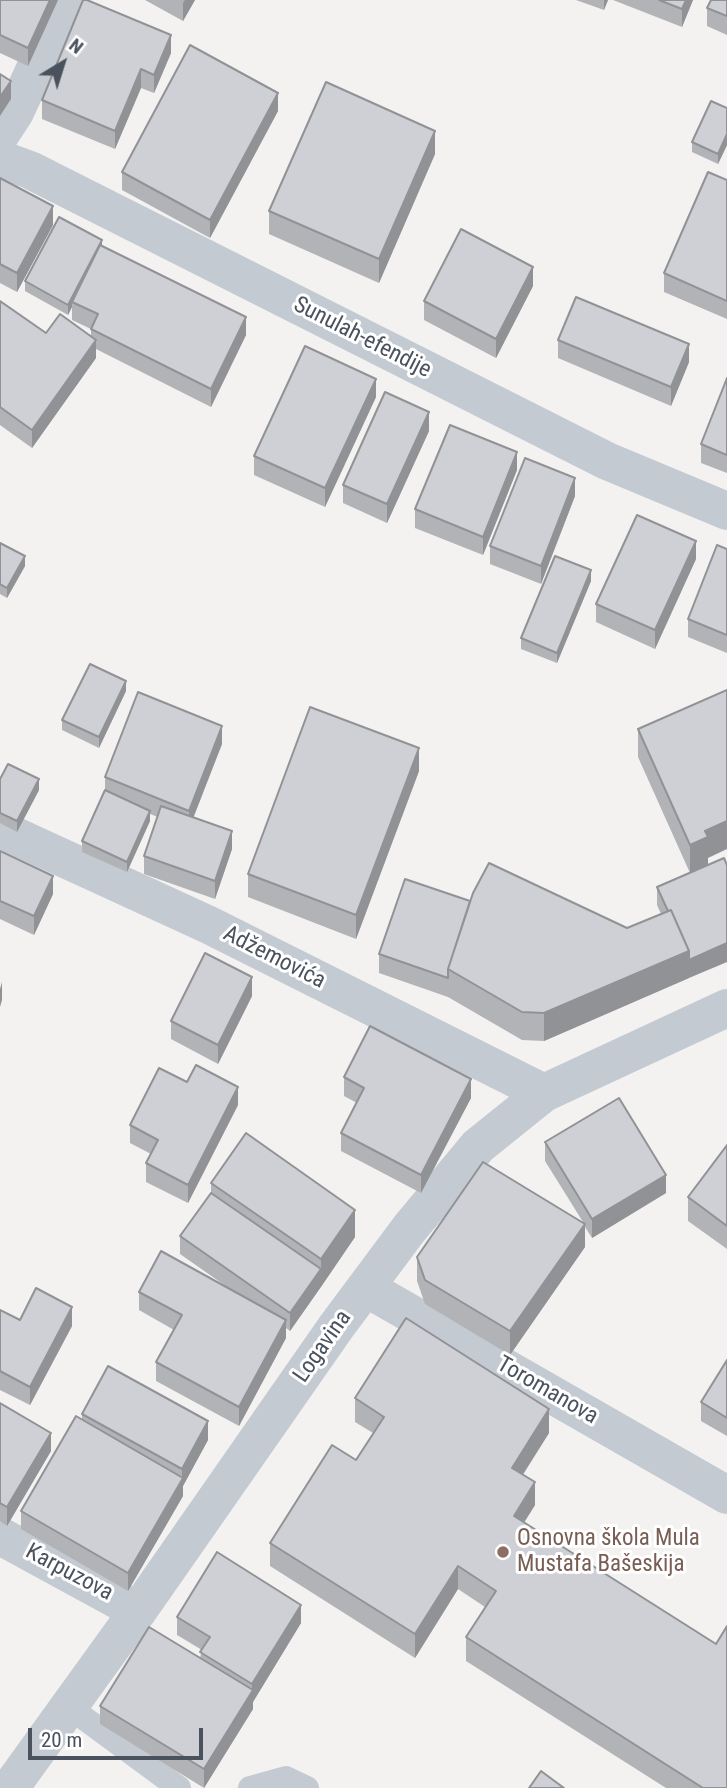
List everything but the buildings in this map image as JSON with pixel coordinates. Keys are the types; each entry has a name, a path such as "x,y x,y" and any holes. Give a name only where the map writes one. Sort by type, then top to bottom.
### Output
{"street":[{"path":"0,135 15,112 67,0"},
{"name":"Sunulah-efendije","path":"0,159 30,170 607,460 727,510"},
{"name":"Adžemovića","path":"0,829 209,925 544,1093"},
{"name":"Logavina","path":"10,1788 366,1288 478,1146 544,1093 727,1008"},
{"name":"Toromanova","path":"366,1288 727,1494"},
{"name":"Karpuzova","path":"0,1536 138,1611"}],"lane":[{"path":"69,1707 179,1788"},
{"path":"250,1788 286,1778 307,1788"}],"place":[{"name":"Osnovna škola Mula Mustafa Bašeskija","path":"503,1552"}]}
